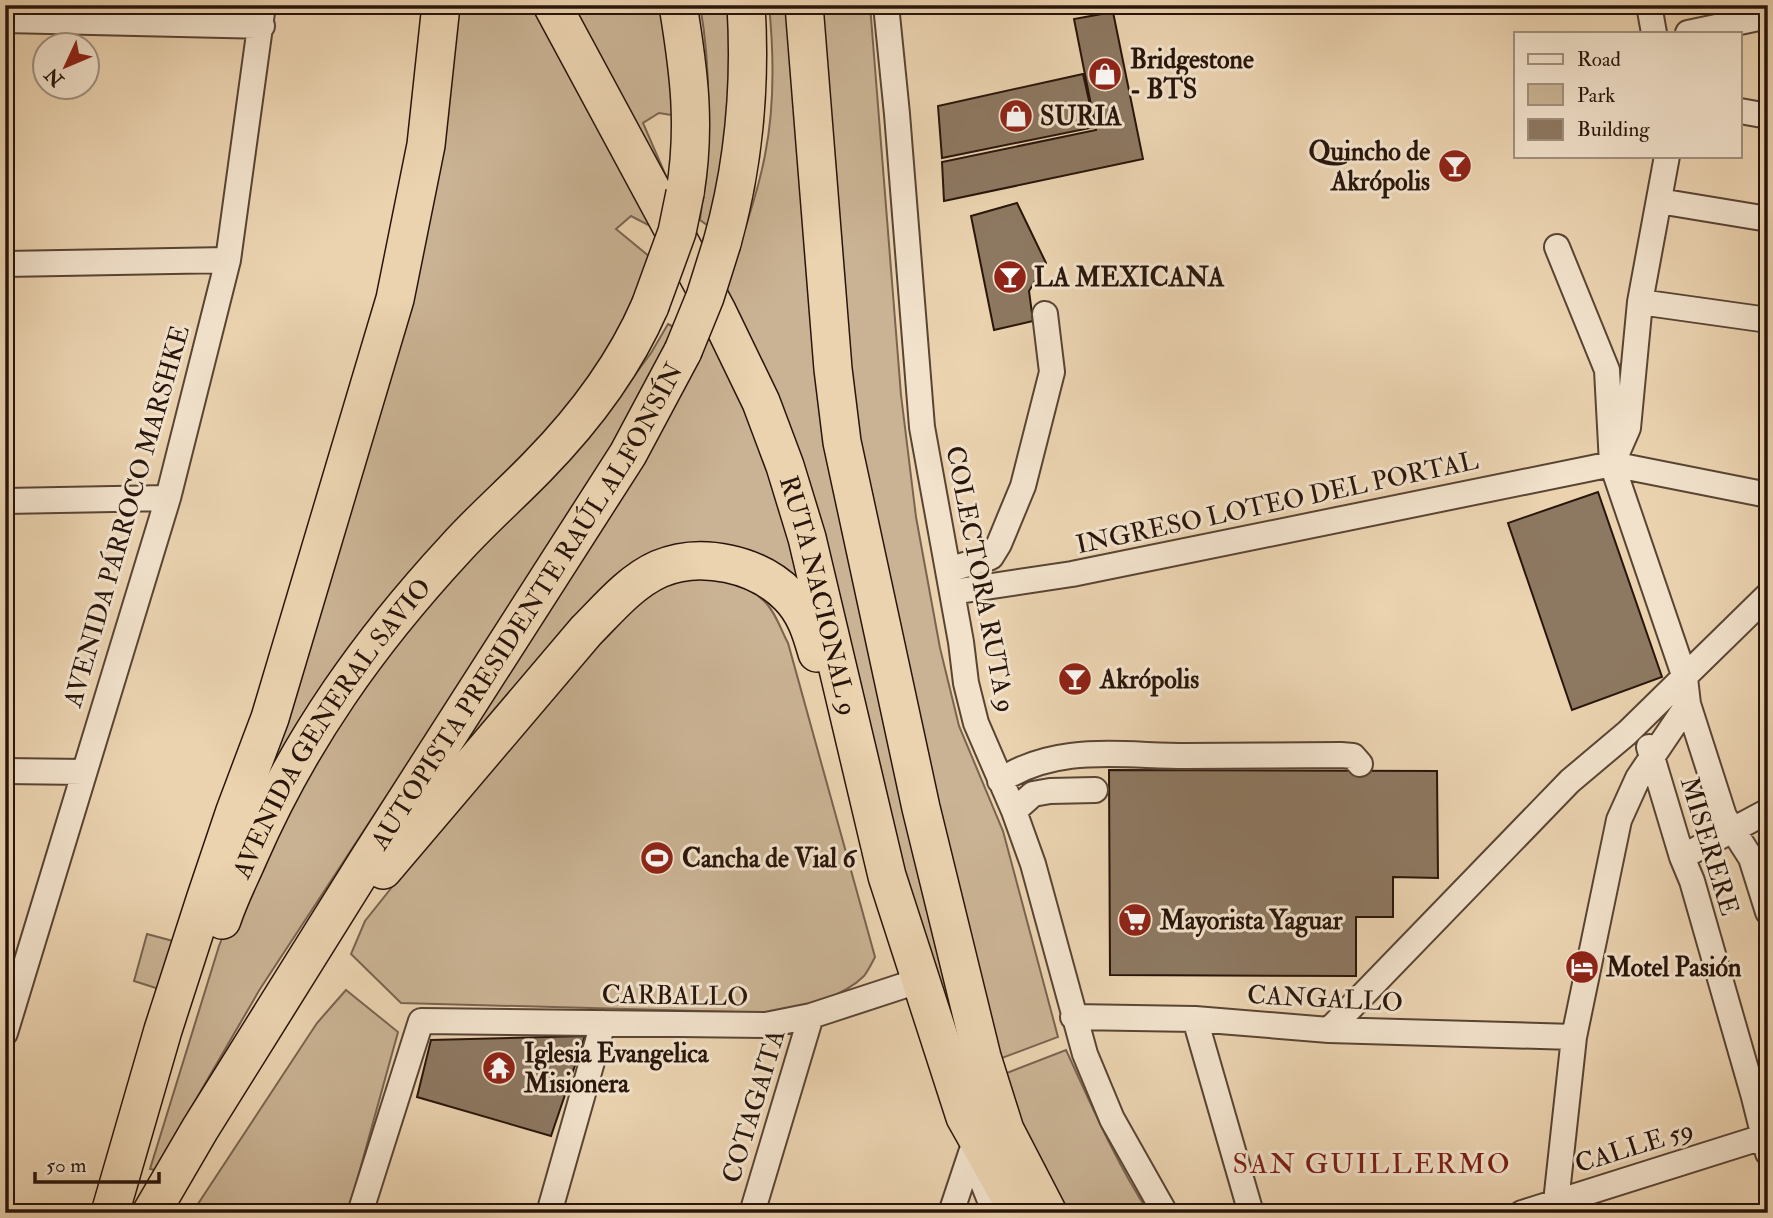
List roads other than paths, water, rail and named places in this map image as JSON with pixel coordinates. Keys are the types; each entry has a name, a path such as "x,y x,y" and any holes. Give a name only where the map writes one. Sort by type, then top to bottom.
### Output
{"highway":[{"path":"110,1213 163,1030 205,900 270,718 395,299 426,145 441,5"},
{"name":"RUTA NACIONAL 9","path":"552,5 717,311 761,402 807,538 887,876 965,1117 1019,1213"},
{"name":"AVENIDA GENERAL SAVIO","path":"116,1213 175,1058 225,910 268,815 302,752 348,676 402,607 457,546 559,444 597,397 634,342 677,232 685,193 692,125 678,5"},
{"name":"AUTOPISTA PRESIDENTE RAÚL ALFONSÍN","path":"314,946 628,454 683,351 705,297 735,189 744,131 748,54 746,5"},
{"name":"RUTA NACIONAL 9","path":"804,5 833,369 842,442 924,822 982,1058 1005,1130 1048,1213"},
{"path":"154,1210 200,1129 314,946 423,826 570,648 622,595 661,568 688,562 727,564 763,576 789,596 802,614 811,634 855,803 867,840 887,876"}],"street":[{"name":"COLECTORA RUTA 9","path":"886,5 922,427 966,683 976,723 1014,810 1033,864 1085,1054 1112,1119 1165,1213"},
{"path":"1649,5 1654,32"},
{"path":"5,20 262,16"},
{"name":"AVENIDA PÁRROCO MARSHKE","path":"6,1029 168,498 228,260 262,16"},
{"path":"1693,32 1768,16"},
{"path":"1742,111 1768,116"},
{"path":"1612,464 1628,428 1640,302 1667,158"},
{"path":"1658,201 1768,219"},
{"path":"1557,247 1607,370 1612,464 1685,678 1688,704 1724,816 1751,858 1768,912"},
{"path":"5,264 228,260"},
{"path":"1640,302 1768,320"},
{"path":"950,581 991,556 999,544 1023,486 1052,372 1045,314"},
{"path":"1612,464 1768,495"},
{"name":"INGRESO LOTEO DEL PORTAL","path":"950,581 1072,575 1612,464"},
{"path":"5,501 168,498"},
{"path":"1329,1030 1570,781 1685,678 1768,596"},
{"path":"1556,1202 1574,1037 1619,820 1638,778 1688,704"},
{"name":"MISERERE","path":"1640,720 1682,857 1692,881 1765,1134"},
{"path":"1000,781 1030,763 1083,753 1182,756 1341,755 1353,756 1360,764"},
{"path":"5,771 84,772"},
{"path":"1014,810 1033,794 1095,790"},
{"path":"1682,857 1768,811"},
{"name":"CARBALLO","path":"360,1213 421,1021 755,1026 811,1016 921,980"},
{"name":"COTAGAITA","path":"752,1213 811,1016"},
{"name":"CANGALLO","path":"1073,1017 1195,1019 1329,1030 1574,1037"},
{"path":"1195,1019 1251,1213"},
{"path":"550,1213 603,1023"},
{"path":"1754,1097 1768,1069"},
{"path":"965,1117 971,1153 995,1213"},
{"name":"CALLE 59","path":"1522,1213 1765,1134"},
{"path":"951,1213 971,1153"}],"place":[{"name":"Bridgestone - BTS","path":"1105,74"},
{"name":"SURIA","path":"1016,116"},
{"name":"Quincho de Akrópolis","path":"1455,166"},
{"name":"LA MEXICANA","path":"1010,277"},
{"name":"Akrópolis","path":"1075,679"},
{"name":"Cancha de Vial 6","path":"657,858"},
{"name":"Mayorista Yaguar","path":"1135,920"},
{"name":"Motel Pasión","path":"1582,967"},
{"name":"Iglesia Evangelica Misionera","path":"499,1068"}],"district":[{"name":"SAN GUILLERMO","path":"1372,1163"}]}
